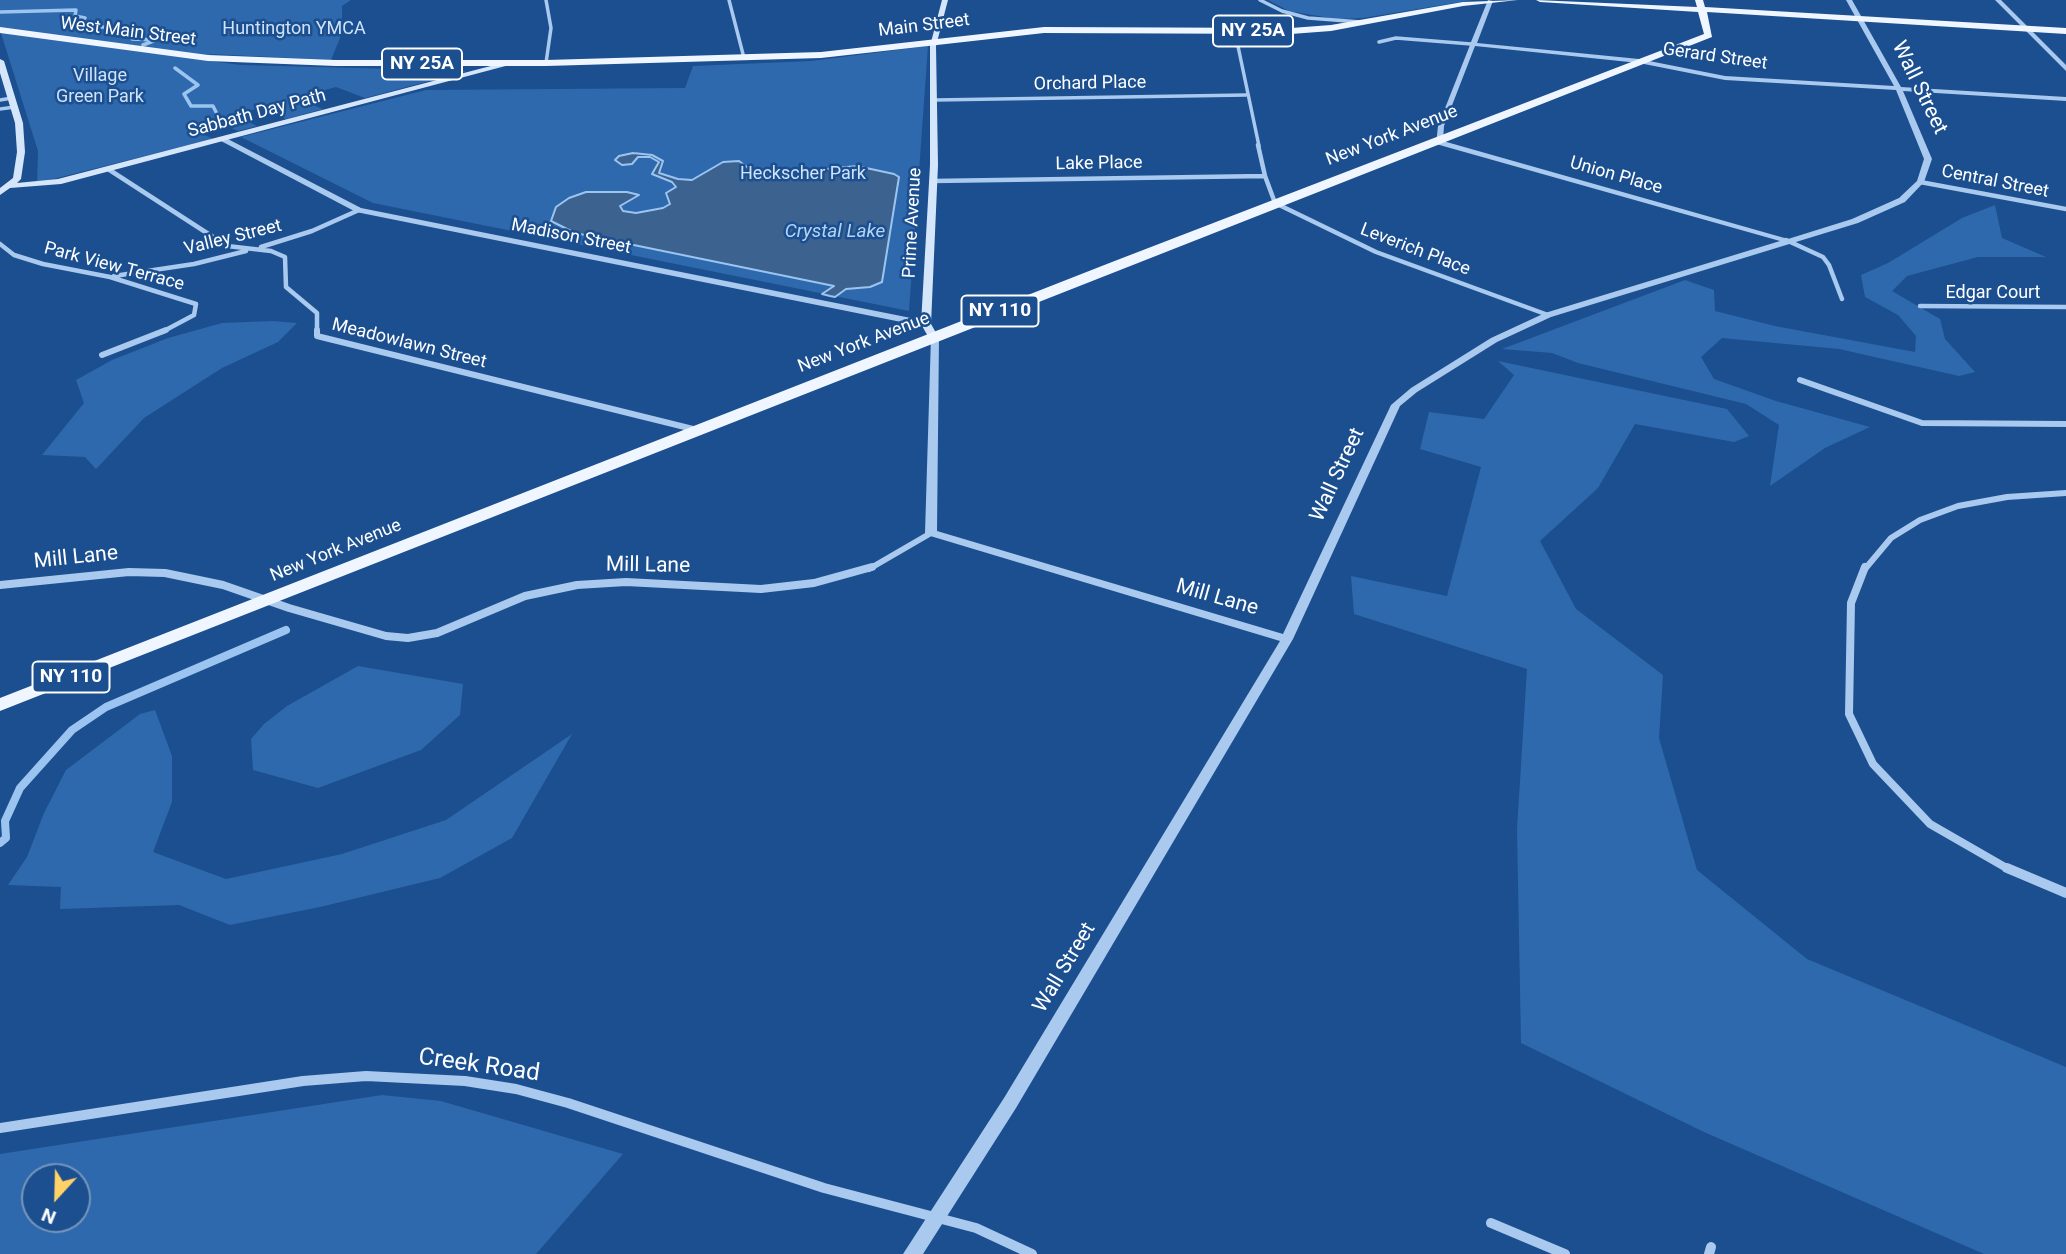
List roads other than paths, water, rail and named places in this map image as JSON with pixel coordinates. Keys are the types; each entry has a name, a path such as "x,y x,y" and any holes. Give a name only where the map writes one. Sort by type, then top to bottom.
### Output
{"main road":[{"name":"Prime Avenue","path":"926,324 933,181 933,46 945,0"},
{"name":"Main Street","path":"335,63 509,64 744,58 821,55 1044,30 1235,32 1331,28 1490,1 1514,0"},
{"path":"1540,0 1700,4 1858,18 2066,31"},
{"name":"New York Avenue","path":"0,705 1709,35 1700,4"},
{"name":"West Main Street","path":"0,30 164,54 335,63"},
{"path":"0,61 20,132 21,160 17,179 11,186"},
{"name":"Sabbath Day Path","path":"0,194 11,186 58,182 509,64"},
{"path":"0,194 58,182"},
{"path":"926,324 934,338"}],"street":[{"path":"545,63 551,28 546,0"},
{"path":"729,0 744,58"},
{"path":"1260,0 1282,11 1308,18 1365,22"},
{"name":"Wall Street","path":"912,1254 1017,1091 1287,639 1396,405 1414,390 1494,340 1548,315 1855,220 1902,200 1920,182 1928,159 1899,90 1849,0"},
{"path":"1998,0 2066,69"},
{"path":"1439,142 1441,126 1490,1"},
{"path":"1235,32 1265,176 1275,203"},
{"name":"Gerard Street","path":"1379,43 1396,38 1471,44 1639,61 1726,78 2066,101"},
{"name":"Orchard Place","path":"935,100 1247,95"},
{"path":"0,100 13,102"},
{"path":"0,109 13,102"},
{"name":"Madison Street","path":"224,139 359,210 926,324"},
{"name":"Union Place","path":"1439,142 1785,240"},
{"name":"Meadowlawn Street","path":"108,169 227,246 271,251 285,257 286,286 317,313 317,336 698,430"},
{"name":"Lake Place","path":"933,181 1265,176"},
{"name":"Central Street","path":"1920,182 2066,209"},
{"name":"Leverich Place","path":"1275,203 1376,252 1548,315"},
{"name":"Valley Street","path":"110,277 194,264 251,250 312,231 359,210"},
{"path":"1785,240 1823,257 1829,265 1842,299"},
{"name":"Park View Terrace","path":"0,244 14,254 43,264 110,277 196,304 194,315 172,328 102,355"},
{"name":"Edgar Court","path":"1920,306 2066,307"},
{"path":"931,533 934,338"},
{"path":"1800,380 1922,424 2066,424"},
{"path":"2066,493 2007,497 1958,506 1920,520 1891,538 1866,565 1852,603 1848,674 1849,714 1873,764 1930,824 2013,873 2066,893"},
{"name":"Mill Lane","path":"0,585 129,572 164,573 223,585 267,601 386,635 408,638 437,633 525,596 577,585 626,582 761,589 814,583 866,570 902,552 931,533 1287,639"},
{"name":"Creek Road","path":"0,1128 303,1081 389,1076 465,1080 541,1095 824,1188 937,1216 976,1228 1032,1254"},
{"path":"1491,1223 1565,1254"}],"water":[{"name":"Crystal Lake","path":"633,153 652,155 663,161 659,173 678,179 692,180 723,162 739,161 751,170 766,175 857,166 894,174 899,177 882,282 870,287 846,289 835,297 822,294 834,286 575,233 551,221 556,207 569,198 586,192 627,192 639,195 620,206 623,211 636,213 670,204 666,193 676,187 672,182 652,174 659,162 650,157 638,157 632,164 622,165 615,160 619,156"}],"waterway":[{"path":"0,12 76,10 75,16 85,18 79,23 108,28 114,32 131,33 132,39 156,40 143,45"},
{"path":"175,68 198,85 184,94 191,106 213,106 219,118"},
{"path":"0,843 6,838 5,821 20,788 72,730 106,707 286,630"}],"park label":[{"name":"Huntington YMCA","path":"294,29"},
{"name":"Village Green Park","path":"100,86"},
{"name":"Heckscher Park","path":"803,174"}]}
